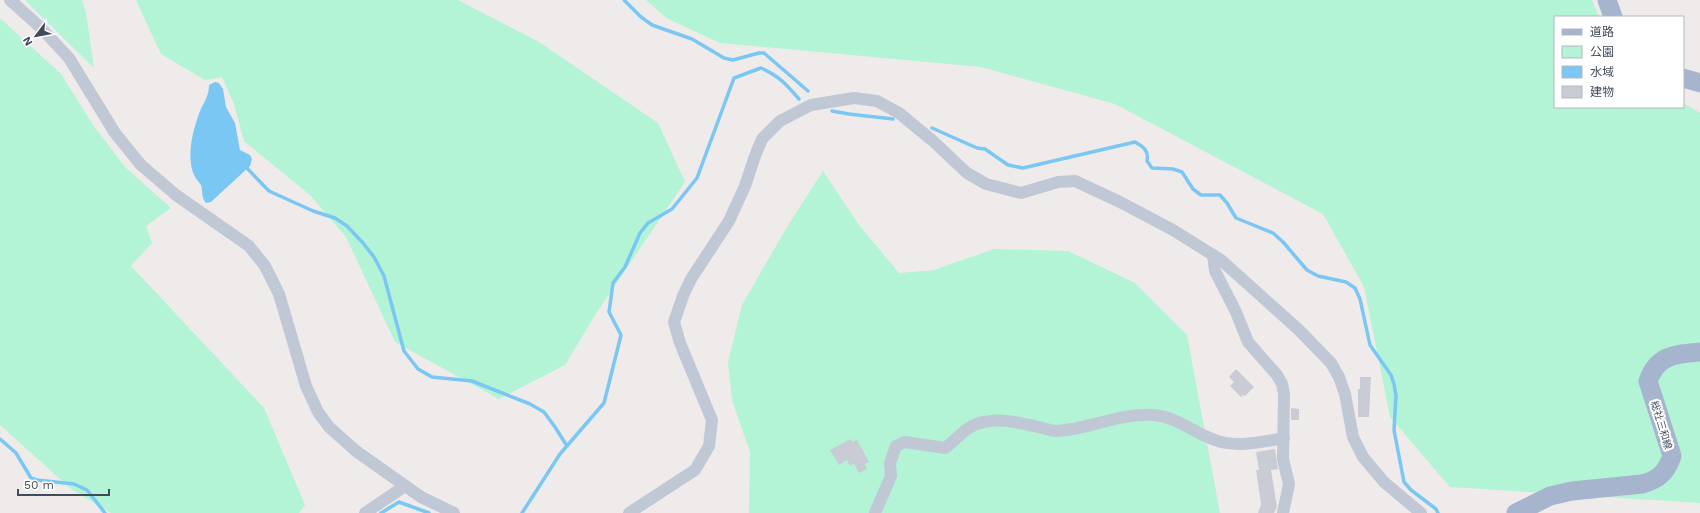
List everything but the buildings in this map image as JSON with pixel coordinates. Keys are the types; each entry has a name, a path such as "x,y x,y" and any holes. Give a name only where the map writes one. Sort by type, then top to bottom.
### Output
{"main road":[{"path":"1607,0 1613,16"},
{"path":"1684,78 1700,83"},
{"name":"総社三和線","path":"1516,513 1550,496 1572,491 1642,484 1652,481 1662,475 1668,467 1672,456 1648,381 1651,372 1657,364 1664,359 1673,355 1700,352"}],"street":[{"path":"10,0 40,27 69,58 115,133 141,165 176,195 249,246 266,266 279,294 306,386 318,412 329,427 345,441 420,497 454,513"},
{"path":"629,513 695,470 709,446 712,420 680,343 674,322 691,278 730,221 746,186 762,139 780,121 811,106 854,98 877,101 899,113 933,141 967,173 986,184 1021,193 1058,182 1075,181 1127,205 1173,230 1221,260 1300,330 1331,363 1345,394 1353,437 1363,457 1384,482 1421,513"},
{"path":"1213,255 1215,270 1236,312 1248,342 1277,375 1282,384 1284,394 1283,459 1289,484 1283,513"},
{"path":"875,513 891,476 890,463 896,446 905,442 945,448 956,440 966,429 984,422 1004,420 1055,431 1072,429 1130,416 1154,415 1178,421 1214,440 1231,444 1284,438"},
{"path":"365,513 405,486"}],"green space":[{"path":"25,0 82,0 86,13 94,68"},
{"path":"136,0 458,0 539,42 658,123 685,182 597,312 565,365 499,399 395,342 346,237 311,196 244,141 234,104 222,77 205,80 161,54"},
{"path":"646,0 1592,0 1599,16 1554,16 1554,108 1684,108 1684,104 1700,113 1700,503 1450,487 1390,417 1364,287 1323,214 1115,104 981,67 720,43 666,18"},
{"path":"0,18 61,74 93,125 125,167 171,208 146,226 152,243 131,266 264,408 305,505 299,513 111,513 71,489 0,425"},
{"path":"823,171 859,225 899,273 934,270 994,249 1068,251 1135,283 1187,335 1220,513 749,513 750,452 732,400 728,362 742,305 787,227"}],"water":[{"path":"215,82 219,83 223,89 226,107 235,123 240,150 250,155 252,159 250,166 211,202 206,203 204,201 201,185 194,175 192,167 191,143 200,111 207,96 209,85"}],"waterway":[{"path":"624,0 641,17 652,25 692,39 724,58 733,60 764,53 808,91"},
{"path":"522,513 560,454 604,403 621,335 609,312 613,283 625,267 640,233 648,223 672,209 697,178 734,78 761,68 773,74 782,81 799,99"},
{"path":"832,111 893,119"},
{"path":"932,128 977,148 985,149 1008,165 1023,168 1135,142 1145,150 1147,161 1152,168 1173,169 1182,172 1193,189 1201,195 1220,195 1236,218 1273,233 1283,242 1307,270 1318,276 1346,282 1355,288 1360,299 1370,345 1391,375 1394,384 1396,396 1394,430 1404,482 1411,490 1436,509 1438,513"},
{"path":"244,165 269,191 313,211 335,218 347,226 363,243 374,257 384,276 404,351 418,369 432,377 472,381 530,404 544,412 567,446"},
{"path":"0,439 16,453 31,478 74,484 87,490 105,513"},
{"path":"381,513 399,502 429,513"}]}
